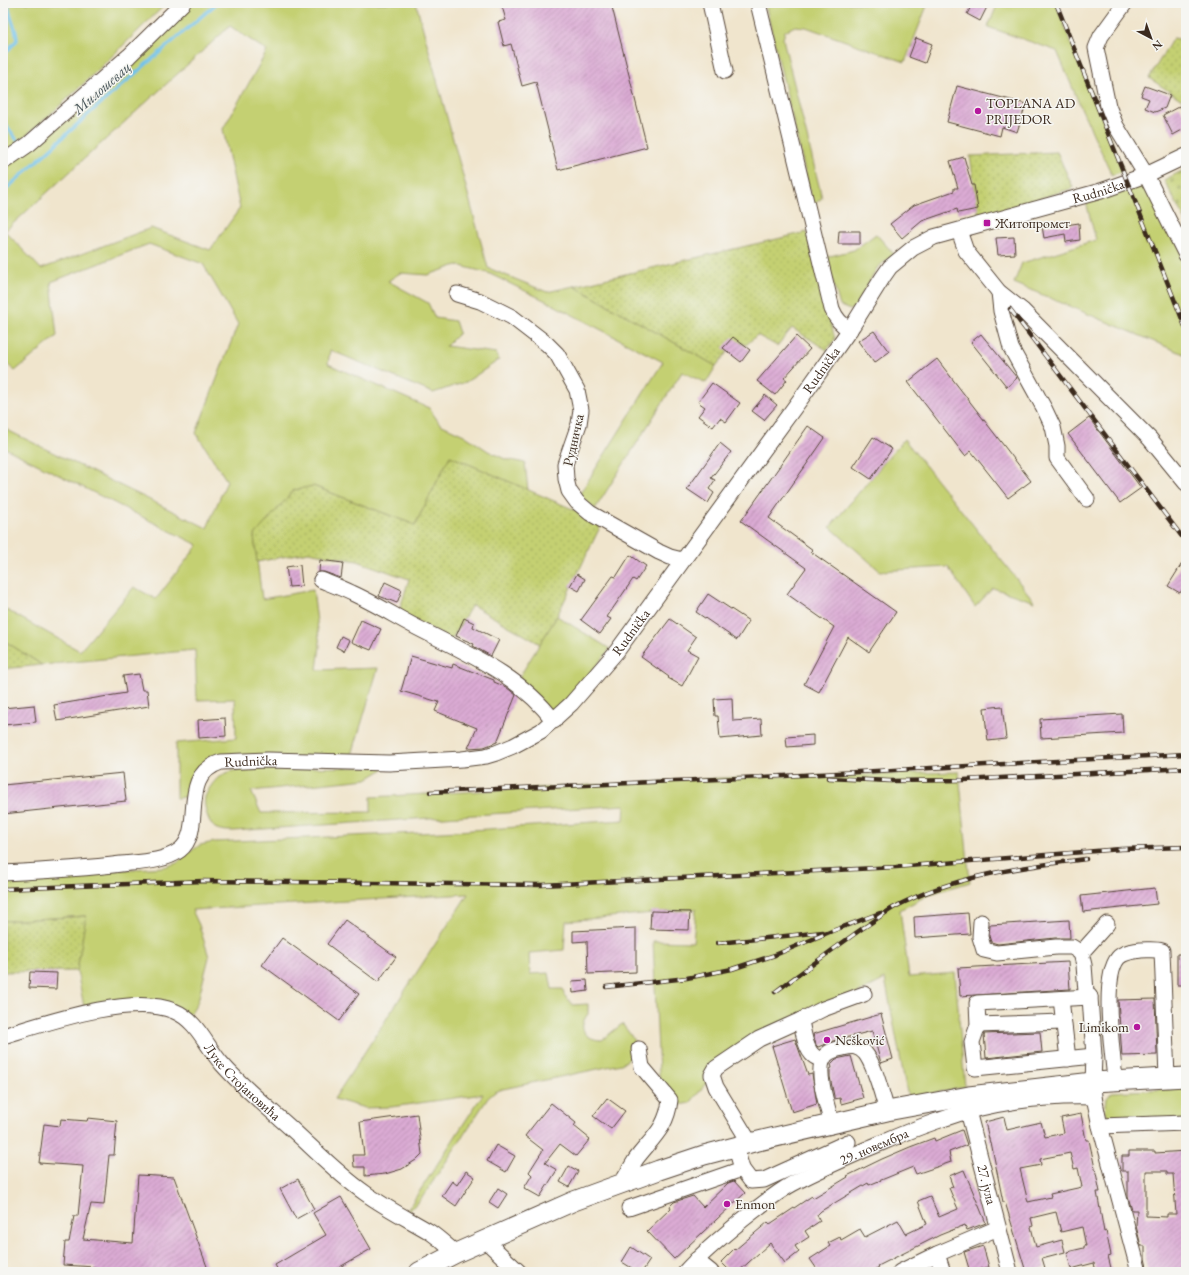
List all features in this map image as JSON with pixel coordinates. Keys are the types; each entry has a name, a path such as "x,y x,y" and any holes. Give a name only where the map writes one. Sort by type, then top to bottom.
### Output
{"main road":[{"path":"419,1272 456,1253 574,1201 697,1158 743,1145 888,1111 969,1104 1094,1090 1115,1080 1186,1077"}],"street":[{"path":"3,162 29,144 129,56 183,3"},
{"path":"710,3 725,71"},
{"path":"758,3 832,309 836,318 850,330"},
{"path":"1125,3 1101,36 1096,48 1108,106 1116,126 1146,175 1186,255"},
{"name":"Rudnička","path":"3,873 87,868 153,860 173,854 185,845 188,838 191,828 197,784 206,771 221,762 268,760 389,764 462,759 486,756 513,746 541,731 554,721 571,704 617,651 682,560 761,455 850,330 883,277 896,262 924,242 934,237 1101,192 1146,175 1186,156"},
{"path":"959,231 966,251 999,292 1023,311 1150,439 1186,482"},
{"path":"999,292 1001,311 1011,348 1053,427 1057,446 1057,458 1087,499"},
{"name":"Рудничка","path":"457,294 480,301 512,317 547,344 557,354 577,390 581,410 579,424 565,464 568,491 577,502 590,513 659,552 682,560"},
{"path":"321,580 351,592 488,664 528,692 544,707 554,721"},
{"path":"981,922 980,937 984,950 997,953 1072,946 1081,953 1084,965 1086,992 1090,997 1094,1056 1094,1090 1100,1126 1139,1272"},
{"path":"1081,953 1107,924"},
{"path":"1115,1080 1109,999 1113,969 1119,958 1132,951 1156,949 1162,951 1167,1077"},
{"path":"848,1142 764,1180 751,1181 742,1169 743,1145 712,1075 716,1068 759,1039 823,1010 864,994"},
{"path":"1090,997 977,1003 978,1025 972,1042 975,1068 1094,1056"},
{"path":"1061,999 1068,1059"},
{"name":"Луке Стојановића","path":"3,1036 75,1015 104,1009 138,1006 158,1007 174,1011 188,1019 199,1032 208,1047 238,1080 343,1176 394,1212 430,1233 456,1253"},
{"path":"801,1020 805,1039 809,1048 814,1056 822,1060"},
{"path":"978,1025 1063,1022"},
{"path":"832,1124 821,1078 821,1064 825,1056 834,1050 852,1046 860,1048 866,1054 872,1065 888,1111"},
{"path":"621,1184 636,1160 659,1131 668,1112 670,1100 642,1067 639,1049"},
{"name":"27. јула","path":"969,1104 998,1228 1010,1272"},
{"name":"29. новембра","path":"685,1272 696,1260 764,1203 792,1184 900,1135 940,1120 969,1104"},
{"path":"1100,1126 1186,1123"},
{"path":"628,1208 742,1169"},
{"path":"900,1272 937,1254 998,1228"},
{"path":"485,1240 519,1272"},
{"path":"937,1254 943,1272"},
{"path":"696,1260 711,1272"}],"green space":[{"path":"3,3 167,3 67,99 3,154"},
{"path":"182,3 416,3 488,268 547,292 574,286 716,366 706,383 682,372 595,509 579,495 663,362 546,301 488,273 457,265 428,275 400,273 388,281 428,303 435,318 455,321 459,333 446,346 496,353 499,360 466,382 433,393 330,350 328,364 429,408 440,424 464,435 488,451 505,459 525,463 528,490 450,456 415,525 313,486 254,536 262,599 313,590 320,646 317,670 378,668 352,755 205,763 196,770 191,777 185,797 176,798 176,743 236,738 235,699 197,700 195,650 42,665 3,640 3,608 80,651 134,587 156,599 198,545 3,447 3,428 207,528 227,481 196,433 238,324 203,264 149,244 51,282 57,336 15,371 3,360 3,165","holes":["230,26 267,51 223,129 240,208 210,250 151,228 41,269 5,231"]},
{"path":"765,3 928,3 905,62 806,27 795,26 785,31 783,39 822,198 813,205"},
{"path":"998,3 1056,3 1076,56 1124,171 1112,175 1057,51 988,27"},
{"path":"1173,38 1186,40 1186,105 1182,100 1149,78"},
{"path":"1057,152 1073,188 979,217 970,156"},
{"path":"1186,169 1186,222 1164,180"},
{"path":"1139,182 1157,200 1186,260 1186,355 1014,283 1022,263 1096,240 1086,202"},
{"path":"807,232 835,339 827,350 792,328 777,346 757,335 746,345 736,341 716,366 574,286"},
{"path":"876,234 894,254 877,268 855,307 850,310 840,306 826,257 854,250"},
{"path":"904,439 1035,602 993,588 975,607 948,567 880,571 830,527"},
{"path":"450,456 591,517 601,525 557,616 540,644 472,605 451,640 399,612 409,579 357,561 308,552 257,562 254,536 294,490 313,486 415,525"},
{"path":"557,616 610,649 573,694 547,718 515,684"},
{"path":"3,640 42,665 3,669"},
{"path":"387,767 367,779 251,791 261,813 371,812 371,797 719,778 959,772 970,882 930,894 900,910 909,977 955,973 965,1087 908,1098 885,979 764,1043 720,1071 705,1085 690,1103 673,1106 660,1095 653,941 693,942 696,909 566,921 564,950 529,953 530,974 549,973 552,989 563,989 564,995 573,1005 588,1004 588,1014 584,1019 583,1028 584,1032 591,1038 602,1040 622,1024 633,1040 635,1050 633,1055 621,1064 495,1092 488,1098 424,1195 406,1212 483,1094 391,1107 365,1108 334,1099 468,894 192,910 199,925 209,957 198,1001 190,1014 84,1007 77,971 85,916 3,921 3,878 164,867 177,863 185,855 200,845 214,842 442,832 624,820 625,805 228,831 212,826 205,809 205,797 211,786 223,774 233,771 258,768"},
{"path":"86,916 77,971 3,972 3,921"},
{"path":"1186,1088 1186,1120 1123,1121 1110,1118 1105,1111 1107,1098 1112,1092"}],"building":[{"path":"501,3 611,3 647,147 558,170 536,82 522,86 511,44 504,46 498,22 506,20"},
{"path":"973,3 989,3 980,21 967,14"},
{"path":"916,38 932,44 925,63 909,57"},
{"name":"TOPLANA AD PRIJEDOR","path":"957,86 1026,104 1017,132 1002,127 1000,136 947,122"},
{"path":"1145,86 1170,95 1165,108 1155,112 1145,108 1149,99 1141,96"},
{"path":"1180,106 1186,118 1186,128 1173,135 1163,115"},
{"path":"964,157 972,185 974,185 978,209 958,213 957,209 922,221 902,238 890,224 914,205 954,191 954,188 958,188 950,161"},
{"path":"1059,223 1059,226 1079,223 1080,240 1066,242 1065,234 1044,238 1042,226"},
{"path":"839,231 860,231 860,244 838,244"},
{"path":"1014,237 1015,254 998,255 996,238"},
{"path":"874,331 889,352 874,363 858,341"},
{"path":"981,334 1017,378 1007,387 971,342"},
{"path":"796,336 810,349 784,378 787,380 775,395 757,381"},
{"path":"733,337 750,350 741,362 723,348"},
{"path":"937,359 1031,481 1008,498 971,451 965,456 908,382"},
{"path":"712,383 740,403 726,422 720,418 713,427 698,416 705,407 698,402"},
{"path":"765,395 777,405 764,420 752,411"},
{"path":"1089,418 1141,488 1120,503 1068,434"},
{"path":"808,426 825,438 769,518 813,550 811,552 896,612 869,652 848,637 819,692 804,684 834,627 787,594 806,568 741,521"},
{"path":"873,437 892,449 871,479 853,467"},
{"path":"720,443 731,452 711,478 715,480 709,489 714,493 708,503 687,489"},
{"path":"630,555 646,566 636,581 633,579 607,617 611,619 600,634 581,620 613,576 616,577"},
{"path":"1186,557 1186,584 1180,593 1168,586"},
{"path":"320,560 343,563 341,578 324,572 319,572"},
{"path":"300,565 302,586 289,587 286,567"},
{"path":"577,574 585,579 579,591 570,586"},
{"path":"385,582 402,590 397,603 379,596"},
{"path":"708,594 749,621 737,640 696,612"},
{"path":"464,618 474,623 473,627 499,640 491,656 473,646 474,644 456,636"},
{"path":"670,619 696,637 687,650 698,656 682,686 668,678 669,677 641,657"},
{"path":"361,620 381,629 371,650 351,642"},
{"path":"341,636 349,640 344,651 336,647"},
{"path":"411,656 452,668 453,664 494,680 494,682 506,687 516,695 497,742 484,747 468,748 477,728 435,711 439,702 401,691"},
{"path":"139,674 142,690 147,690 149,706 57,721 54,705 126,693 123,676"},
{"path":"732,698 733,721 761,719 762,735 720,739 718,716 715,716 714,699"},
{"path":"34,705 36,722 3,725 3,708"},
{"path":"1002,706 1006,739 988,741 984,708"},
{"path":"1122,714 1123,733 1041,738 1040,719"},
{"path":"225,718 226,736 199,738 198,720"},
{"path":"813,735 813,745 787,747 786,737"},
{"path":"123,773 126,801 3,814 3,785"},
{"path":"1155,888 1157,904 1083,912 1081,896"},
{"path":"651,911 690,912 689,930 650,929"},
{"path":"968,913 970,934 915,938 914,917"},
{"path":"345,920 396,957 378,982 327,944"},
{"path":"1069,920 1070,938 1055,938 998,944 991,942 989,936 990,925"},
{"path":"636,928 636,972 588,974 587,941 573,942 573,931"},
{"path":"282,938 359,994 339,1021 262,965"},
{"path":"1177,954 1186,954 1186,985 1177,985"},
{"path":"1068,962 1070,989 960,996 958,968"},
{"path":"30,972 57,973 56,989 29,988"},
{"path":"587,980 588,991 573,993 572,981"},
{"name":"Limikom","path":"1155,999 1157,1055 1122,1056 1118,1000"},
{"name":"Nešković","path":"881,1014 893,1059 881,1063 872,1031 833,1041 818,1047 816,1045 813,1034"},
{"path":"1040,1032 1042,1052 986,1058 984,1034"},
{"name":"Nešković","path":"795,1039 808,1075 812,1074 817,1104 792,1112 772,1046"},
{"path":"851,1056 863,1098 841,1104 840,1098 834,1099 830,1077 830,1069 832,1068 831,1064 836,1059"},
{"path":"607,1098 625,1111 611,1129 593,1116"},
{"path":"551,1103 576,1123 574,1126 590,1139 576,1156 560,1144 545,1163 557,1170 540,1197 524,1188 532,1175 529,1172 543,1150 525,1136"},
{"path":"417,1114 422,1154 416,1160 402,1169 385,1174 365,1176 365,1167 354,1167 353,1155 364,1155 360,1122"},
{"path":"1081,1114 1086,1140 1089,1140 1100,1192 1097,1192 1104,1232 1106,1231 1111,1255 1108,1256 1112,1272 1096,1272 1094,1263 1071,1269 1067,1252 1084,1248 1084,1246 1086,1246 1082,1227 1061,1232 1056,1212 1031,1218 1033,1226 1031,1227 1036,1247 1062,1240 1065,1252 1042,1258 1045,1268 1033,1272 1026,1272 1005,1202 1003,1202 991,1142 990,1143 985,1122 1004,1117 1007,1130 1041,1122 1045,1137 1064,1133 1061,1118","holes":["1070,1153 1074,1169 1078,1168 1082,1187 1050,1194 1051,1197 1028,1202 1020,1169 1041,1165 1040,1159"]},
{"path":"88,1118 117,1121 114,1155 109,1155 104,1205 91,1204 83,1239 133,1243 138,1175 174,1177 209,1272 95,1272 95,1267 63,1265 65,1242 69,1242 74,1216 78,1216 83,1166 39,1163 44,1124 60,1126 61,1119 87,1121"},
{"path":"962,1130 967,1145 949,1152 951,1162 916,1174 913,1167 869,1185 868,1183 821,1211 817,1215 820,1221 805,1231 809,1237 795,1246 799,1252 785,1263 770,1243 738,1272 731,1272 721,1262 734,1249 735,1250 768,1222 770,1224 812,1196 813,1198 848,1177 847,1176 910,1147 934,1138 935,1141"},
{"path":"496,1145 515,1156 506,1172 487,1161"},
{"path":"1129,1151 1155,1151 1155,1153 1186,1151 1186,1174 1184,1174 1186,1192 1186,1231 1184,1272 1148,1272 1145,1258 1145,1246 1141,1246 1136,1226 1137,1210 1132,1210 1128,1197 1128,1171 1122,1171 1122,1156 1129,1156","holes":["1146,1171 1167,1171 1167,1174 1173,1174 1176,1214 1167,1214 1167,1217 1146,1216"]},
{"path":"569,1166 578,1171 569,1187 560,1182"},
{"path":"964,1170 986,1223 967,1230 965,1225 940,1235 878,1266 879,1267 871,1272 819,1272 810,1259 830,1246 828,1243 840,1237 841,1240 860,1229 865,1237 898,1220 906,1234 927,1224 918,1201 930,1196 939,1217 958,1209 949,1188 953,1187 949,1176"},
{"path":"466,1171 475,1177 456,1206 442,1196 452,1181 457,1185"},
{"path":"298,1179 314,1209 296,1219 280,1189"},
{"path":"734,1181 745,1193 674,1259 647,1231 671,1208 670,1206 674,1202 693,1196 703,1207 728,1183"},
{"path":"498,1188 507,1194 498,1208 489,1202"},
{"path":"341,1197 371,1249 331,1272 279,1272 275,1265 326,1235 313,1213"},
{"path":"983,1246 989,1267 970,1272 964,1252"},
{"path":"631,1247 650,1260 642,1272 638,1272 622,1262"}],"waterway":[{"path":"3,54 17,40 8,3"},
{"name":"Милошевац","path":"3,192 92,111 217,3"},
{"path":"3,121 17,140"}],"railway":[{"path":"1056,3 1186,329"},
{"path":"1010,309 1186,542"},
{"path":"430,792 784,776 1186,754"},
{"path":"828,778 890,781 964,780 1186,768"},
{"path":"3,889 203,881 542,885 896,867 1121,849 1186,847"},
{"path":"775,992 863,928 893,908 916,897 939,888 987,874 1086,859"},
{"path":"606,987 687,978 732,969 775,955 880,913"},
{"path":"718,943 823,932"}],"place":[{"name":"TOPLANA AD PRIJEDOR","path":"978,111"},
{"name":"Житопромет","path":"987,223"},
{"name":"Limikom","path":"1137,1027"},
{"name":"Nešković","path":"827,1040"},
{"name":"Enmon","path":"727,1204"}]}
